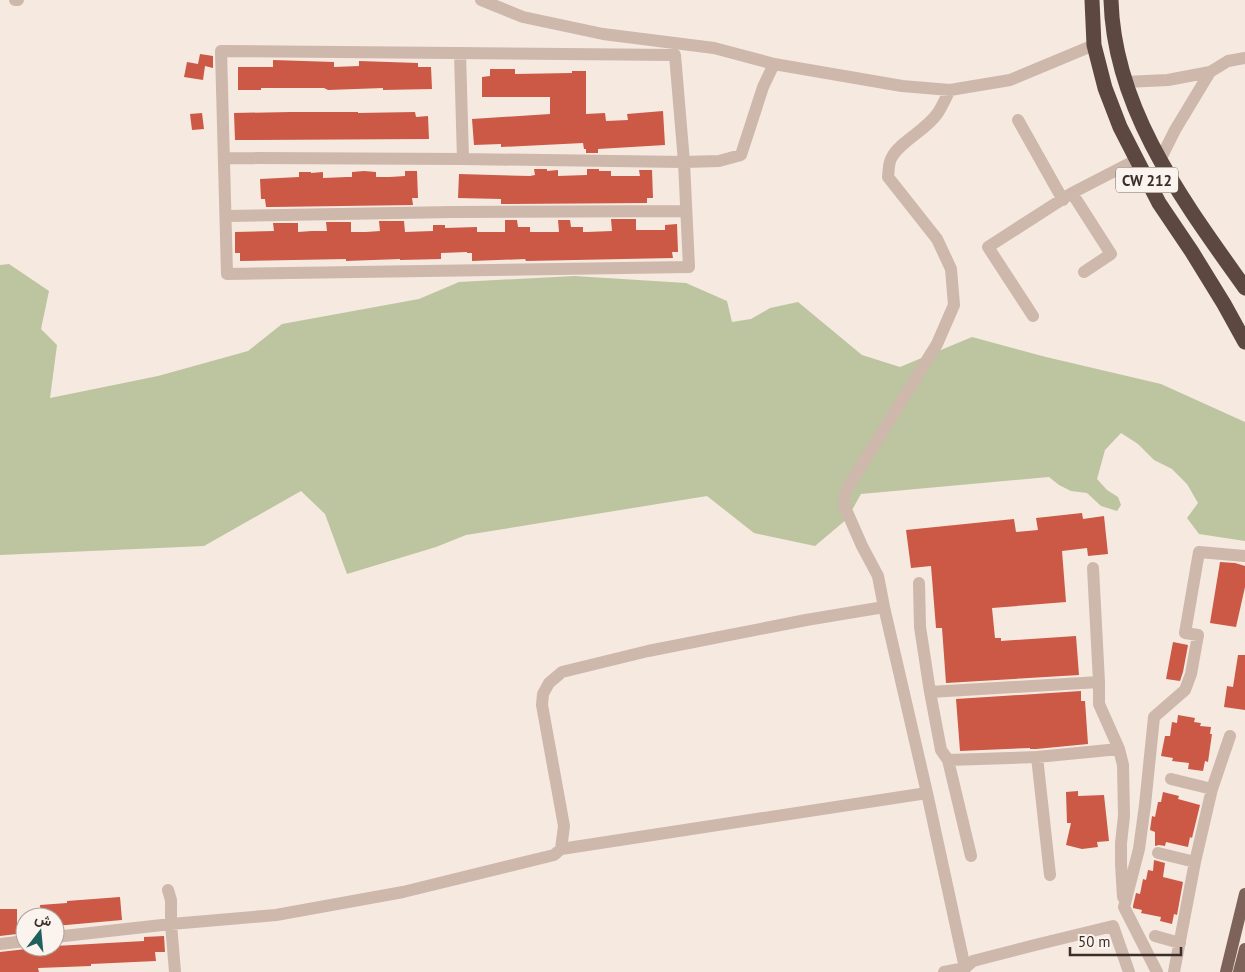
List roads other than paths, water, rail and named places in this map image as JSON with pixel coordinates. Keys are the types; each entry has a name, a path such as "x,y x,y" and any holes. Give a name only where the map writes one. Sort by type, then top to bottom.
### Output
{"highway":[{"name":"CW 212","path":"1092,0 1094,45 1105,88 1120,127 1160,203 1224,304 1245,342"},
{"name":"CW 212","path":"1111,0 1114,40 1125,82 1140,120 1160,160 1181,195 1245,288"}],"main road":[{"path":"1226,972 1245,894"},
{"path":"1239,972 1245,949"}],"street":[{"path":"481,0 523,17 586,31 714,48 774,64 902,86 950,90 1010,80 1094,45"},
{"path":"221,51 675,55 684,162 689,267 227,274 225,158 221,51"},
{"path":"460,53 463,159"},
{"path":"1125,82 1168,80 1210,72 1228,61 1245,58"},
{"path":"225,158 719,161 741,156 762,87 774,64"},
{"path":"1160,160 1175,130 1210,72"},
{"path":"950,90 937,114 892,157 888,177 937,239 951,269 954,305 937,344 845,492 844,505 878,576 965,970"},
{"path":"1018,120 1068,196 1111,254 1084,272"},
{"path":"1033,316 988,247 1068,196 1136,160"},
{"path":"226,216 452,212 686,211"},
{"path":"1124,907 1139,849 1154,718 1185,690 1192,674 1198,635 1186,633 1198,552 1245,556"},
{"path":"1093,568 1100,704 1119,749 1124,778 1124,816 1120,864 1124,907 1157,972"},
{"path":"918,583 920,627 941,750 948,760 971,856"},
{"path":"561,849 564,826 542,705 543,694 549,683 562,672 648,651 787,623 884,607"},
{"path":"930,692 1099,682"},
{"path":"1174,972 1212,789 1230,736"},
{"path":"948,760 1037,756 1119,749"},
{"path":"1037,756 1050,875"},
{"path":"1172,780 1212,789"},
{"path":"65,936 276,915 403,892 554,855 561,849 927,792"},
{"path":"1158,853 1196,862"},
{"path":"168,890 171,900 170,924 175,972"},
{"path":"944,972 965,970 973,961 1113,926 1129,972"},
{"path":"1155,936 1180,943"},
{"path":"0,944 15,942"}]}
